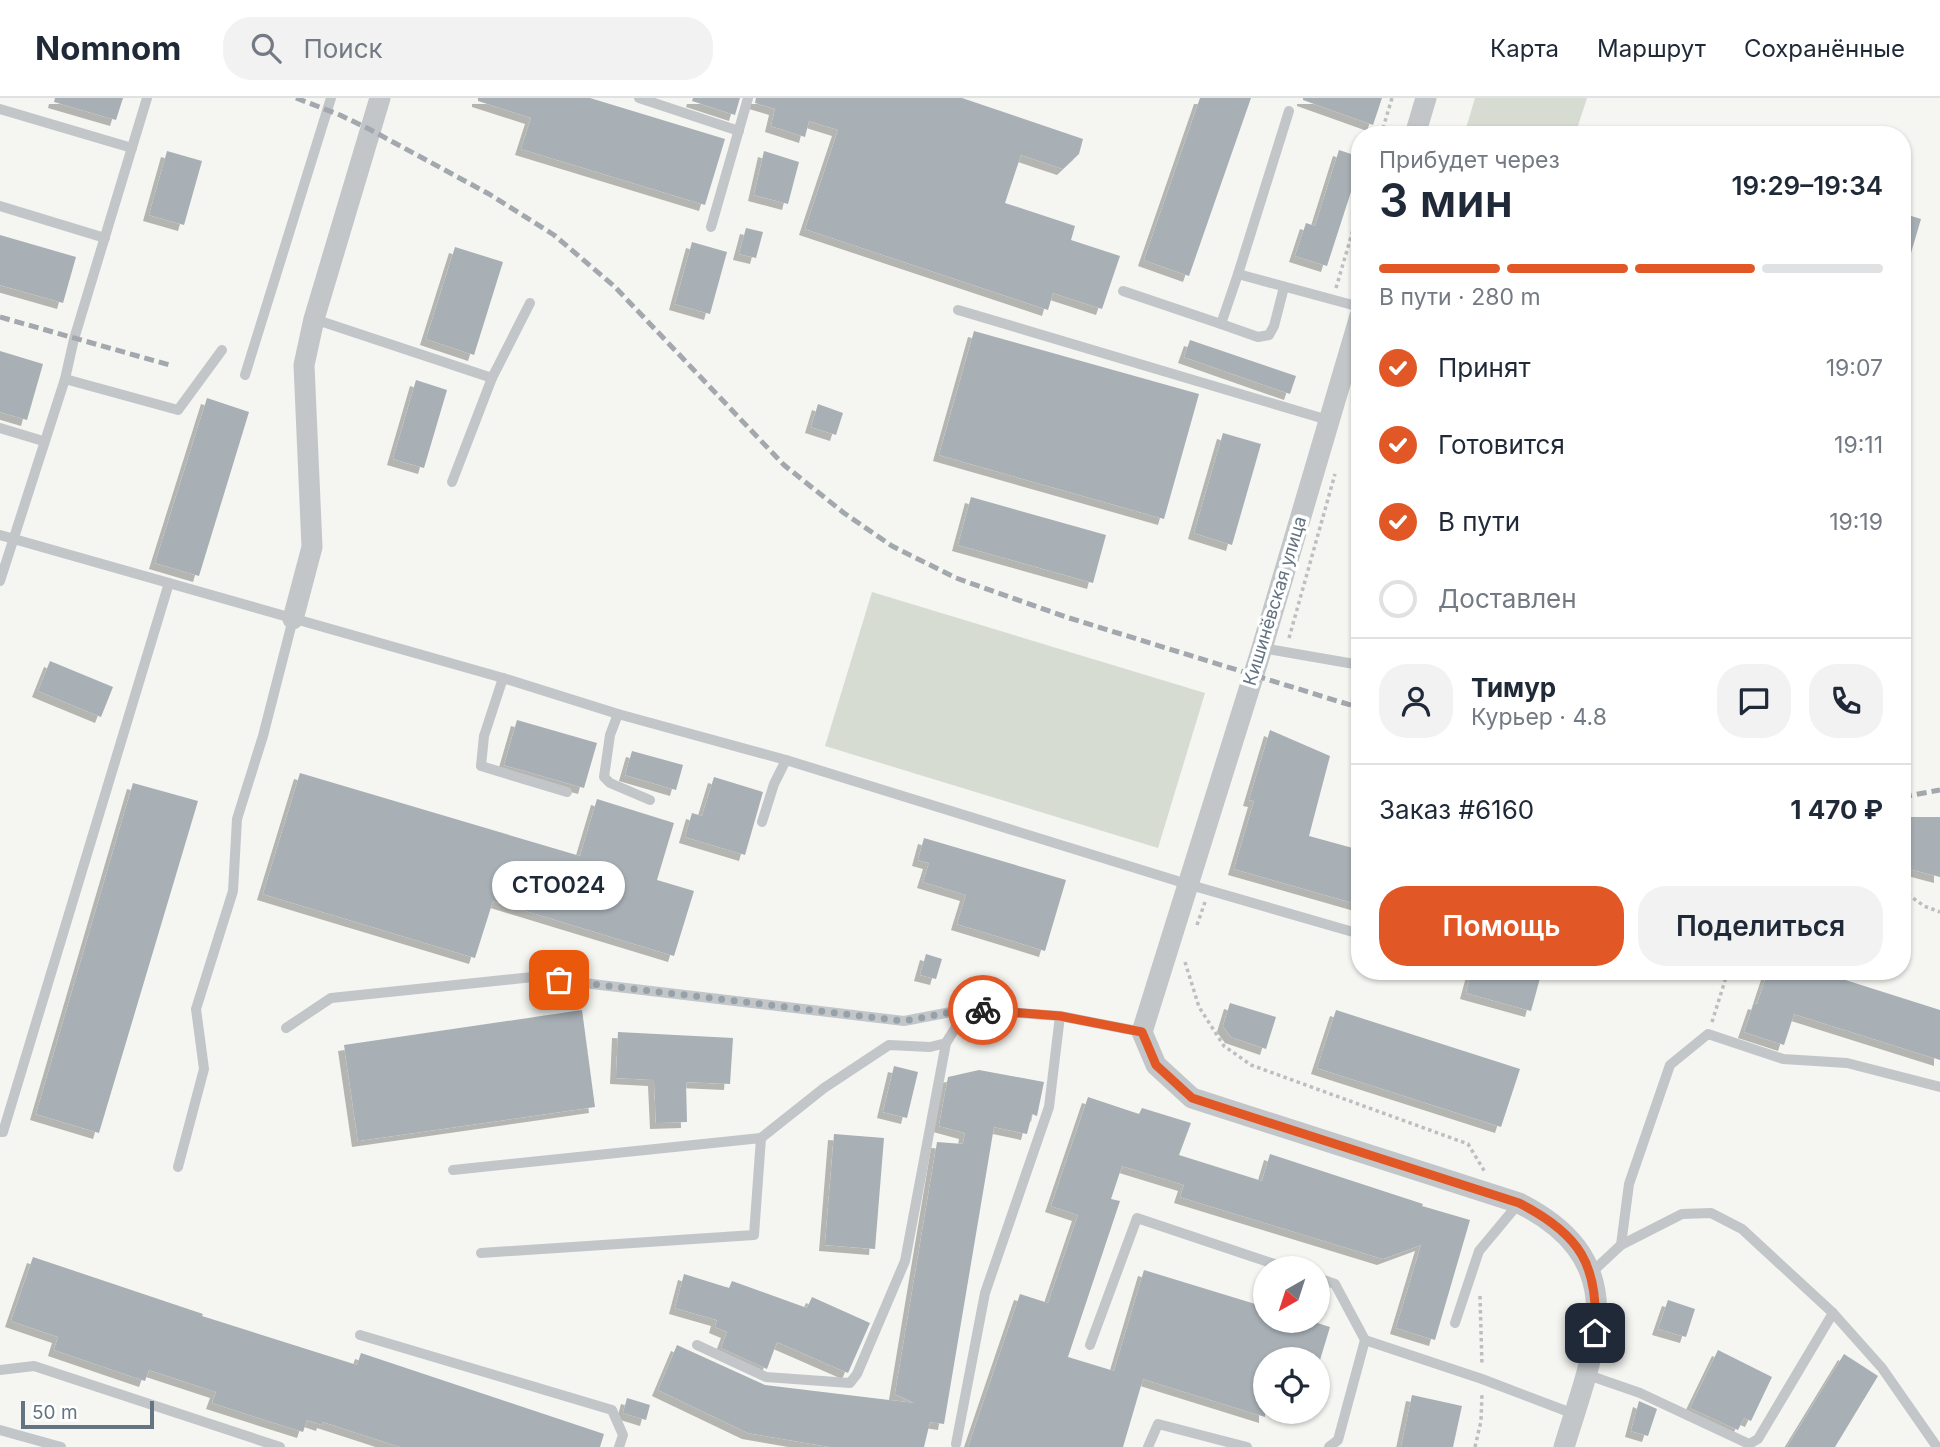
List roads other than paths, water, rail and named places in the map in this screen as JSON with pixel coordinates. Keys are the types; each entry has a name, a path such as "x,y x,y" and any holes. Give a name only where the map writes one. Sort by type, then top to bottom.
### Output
{"street":[{"path":"293,619 312,547 304,365 314,319 380,98"},
{"path":"1418,126 1426,98"},
{"name":"Кишинёвская улица","path":"1142,1032 1262,648 1351,345"},
{"path":"1142,1032 1156,1065 1192,1098 1519,1203 1555,1224 1571,1238 1583,1256 1590,1274 1597,1306 1588,1375 1564,1447"}],"lane":[{"path":"0,581 65,379 74,339 147,98"},
{"path":"245,375 331,98"},
{"path":"639,98 739,131"},
{"path":"711,227 748,98"},
{"path":"0,109 132,148"},
{"path":"1221,324 1289,111"},
{"path":"0,206 105,238"},
{"path":"1238,274 1351,304"},
{"path":"1123,291 1258,337 1269,335 1275,326 1284,287"},
{"path":"452,482 492,378 530,303"},
{"path":"958,310 1328,420"},
{"path":"314,319 492,378"},
{"path":"65,379 178,410 222,349"},
{"path":"0,428 43,441"},
{"path":"0,535 786,760 1187,884 1351,930"},
{"path":"0,1132 3,1132 169,583"},
{"path":"178,1167 204,1069 196,1009 233,891 237,819 263,736 293,619"},
{"path":"1262,648 1351,663"},
{"path":"502,678 484,736 481,765 566,792"},
{"path":"618,714 610,735 604,777 610,783 650,800"},
{"path":"762,822 774,784 786,760"},
{"path":"286,1028 331,998 533,977 904,1021 968,1009 1060,1016 1142,1032"},
{"path":"697,1345 766,1377 849,1383 857,1374 905,1261 946,1043 968,1009"},
{"path":"956,1444 985,1293 1049,1107 1060,1016"},
{"path":"1621,1245 1629,1184 1670,1065 1708,1034 1783,1059 1847,1063 1940,1087"},
{"path":"453,1170 761,1138 824,1088 889,1045 930,1047 946,1043"},
{"path":"481,1253 754,1235 761,1138"},
{"path":"1455,1323 1479,1251 1519,1203"},
{"path":"1590,1274 1621,1245 1682,1214 1711,1213 1742,1229 1833,1313 1882,1368 1937,1447"},
{"path":"1090,1345 1137,1218 1253,1257"},
{"path":"1330,1282 1335,1284 1366,1340 1482,1378 1574,1414"},
{"path":"1588,1375 1640,1392 1749,1444 1758,1439 1833,1313"},
{"path":"359,1335 612,1410 623,1435 619,1447"},
{"path":"1329,1447 1338,1440 1366,1340"},
{"path":"0,1370 34,1366 280,1447"},
{"path":"1149,1447 1158,1424 1247,1447"},
{"path":"0,1430 61,1447"}],"railway":[{"path":"296,98 369,129 489,194 554,235 614,286 784,465 844,513 892,546 956,578 1066,617 1351,705"},
{"path":"0,317 173,366"},
{"path":"1911,795 1940,790"}],"place":[{"name":"СТО024","path":"559,980"}]}
